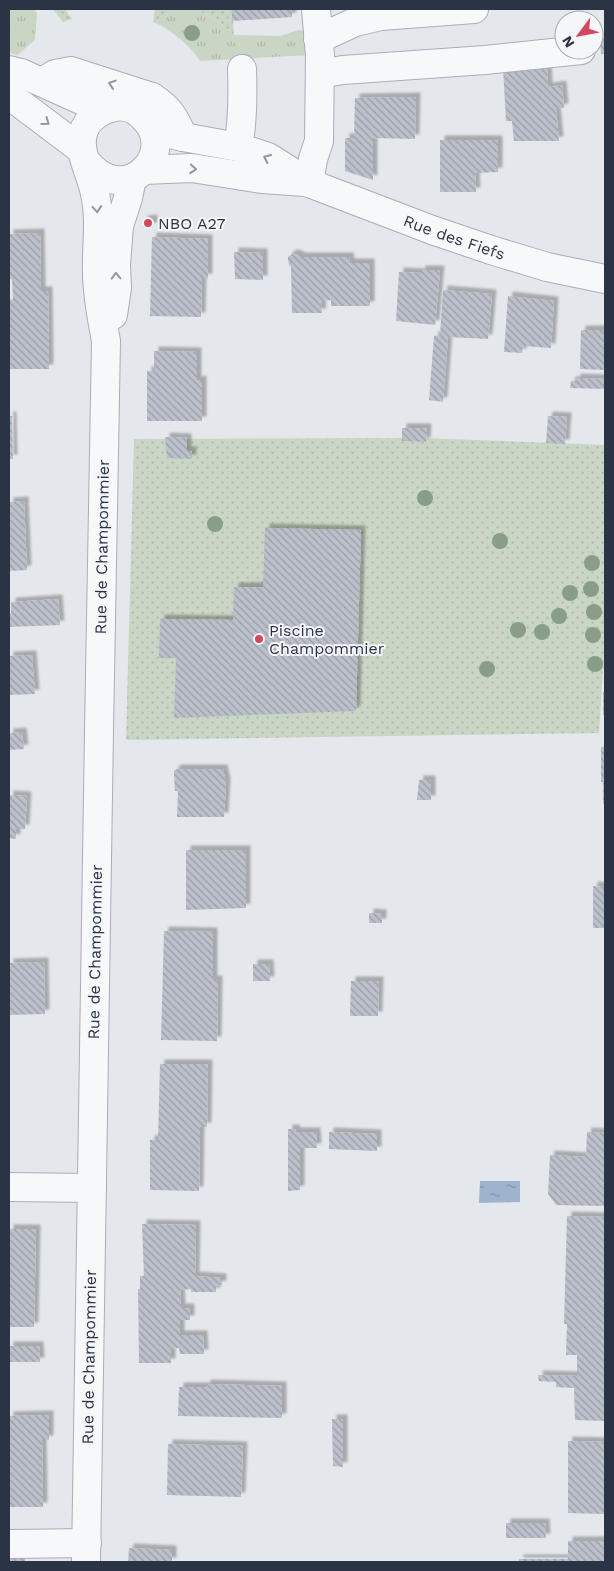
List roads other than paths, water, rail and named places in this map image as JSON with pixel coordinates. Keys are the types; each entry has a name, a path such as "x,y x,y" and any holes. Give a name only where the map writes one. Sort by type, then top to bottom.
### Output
{"street":[{"path":"308,183 319,140 320,74 316,9"},
{"path":"318,39 355,22 381,16 474,9"},
{"path":"320,74 343,70 554,53"},
{"path":"238,147 244,105 242,69"},
{"path":"9,70 21,73 103,110"},
{"path":"9,95 84,156 92,170 101,176 110,180 121,180 138,174 151,161 155,151 155,140 150,115 71,71 55,74 42,82"},
{"path":"84,156 82,138 86,126 93,116 115,106 126,107 150,115"},
{"name":"Rue des Fiefs","path":"150,115 183,137 238,147 268,157 308,183 491,250 547,267 605,279"},
{"name":"Rue de Champommier","path":"84,156 95,194 98,226 97,274 106,341 87,1553"},
{"name":"Rue des Fiefs","path":"138,174 192,168 262,179 308,183"},
{"name":"Rue de Champommier","path":"106,341 114,310 117,288 116,264 119,226 138,174"},
{"path":"9,1187 92,1188"},
{"path":"9,1544 87,1553"}],"water":[{"path":"480,1181 520,1181 520,1202 479,1203"}],"place":[{"name":"NBO A27","path":"148,223"},
{"name":"Piscine Champommier","path":"259,639"}]}
